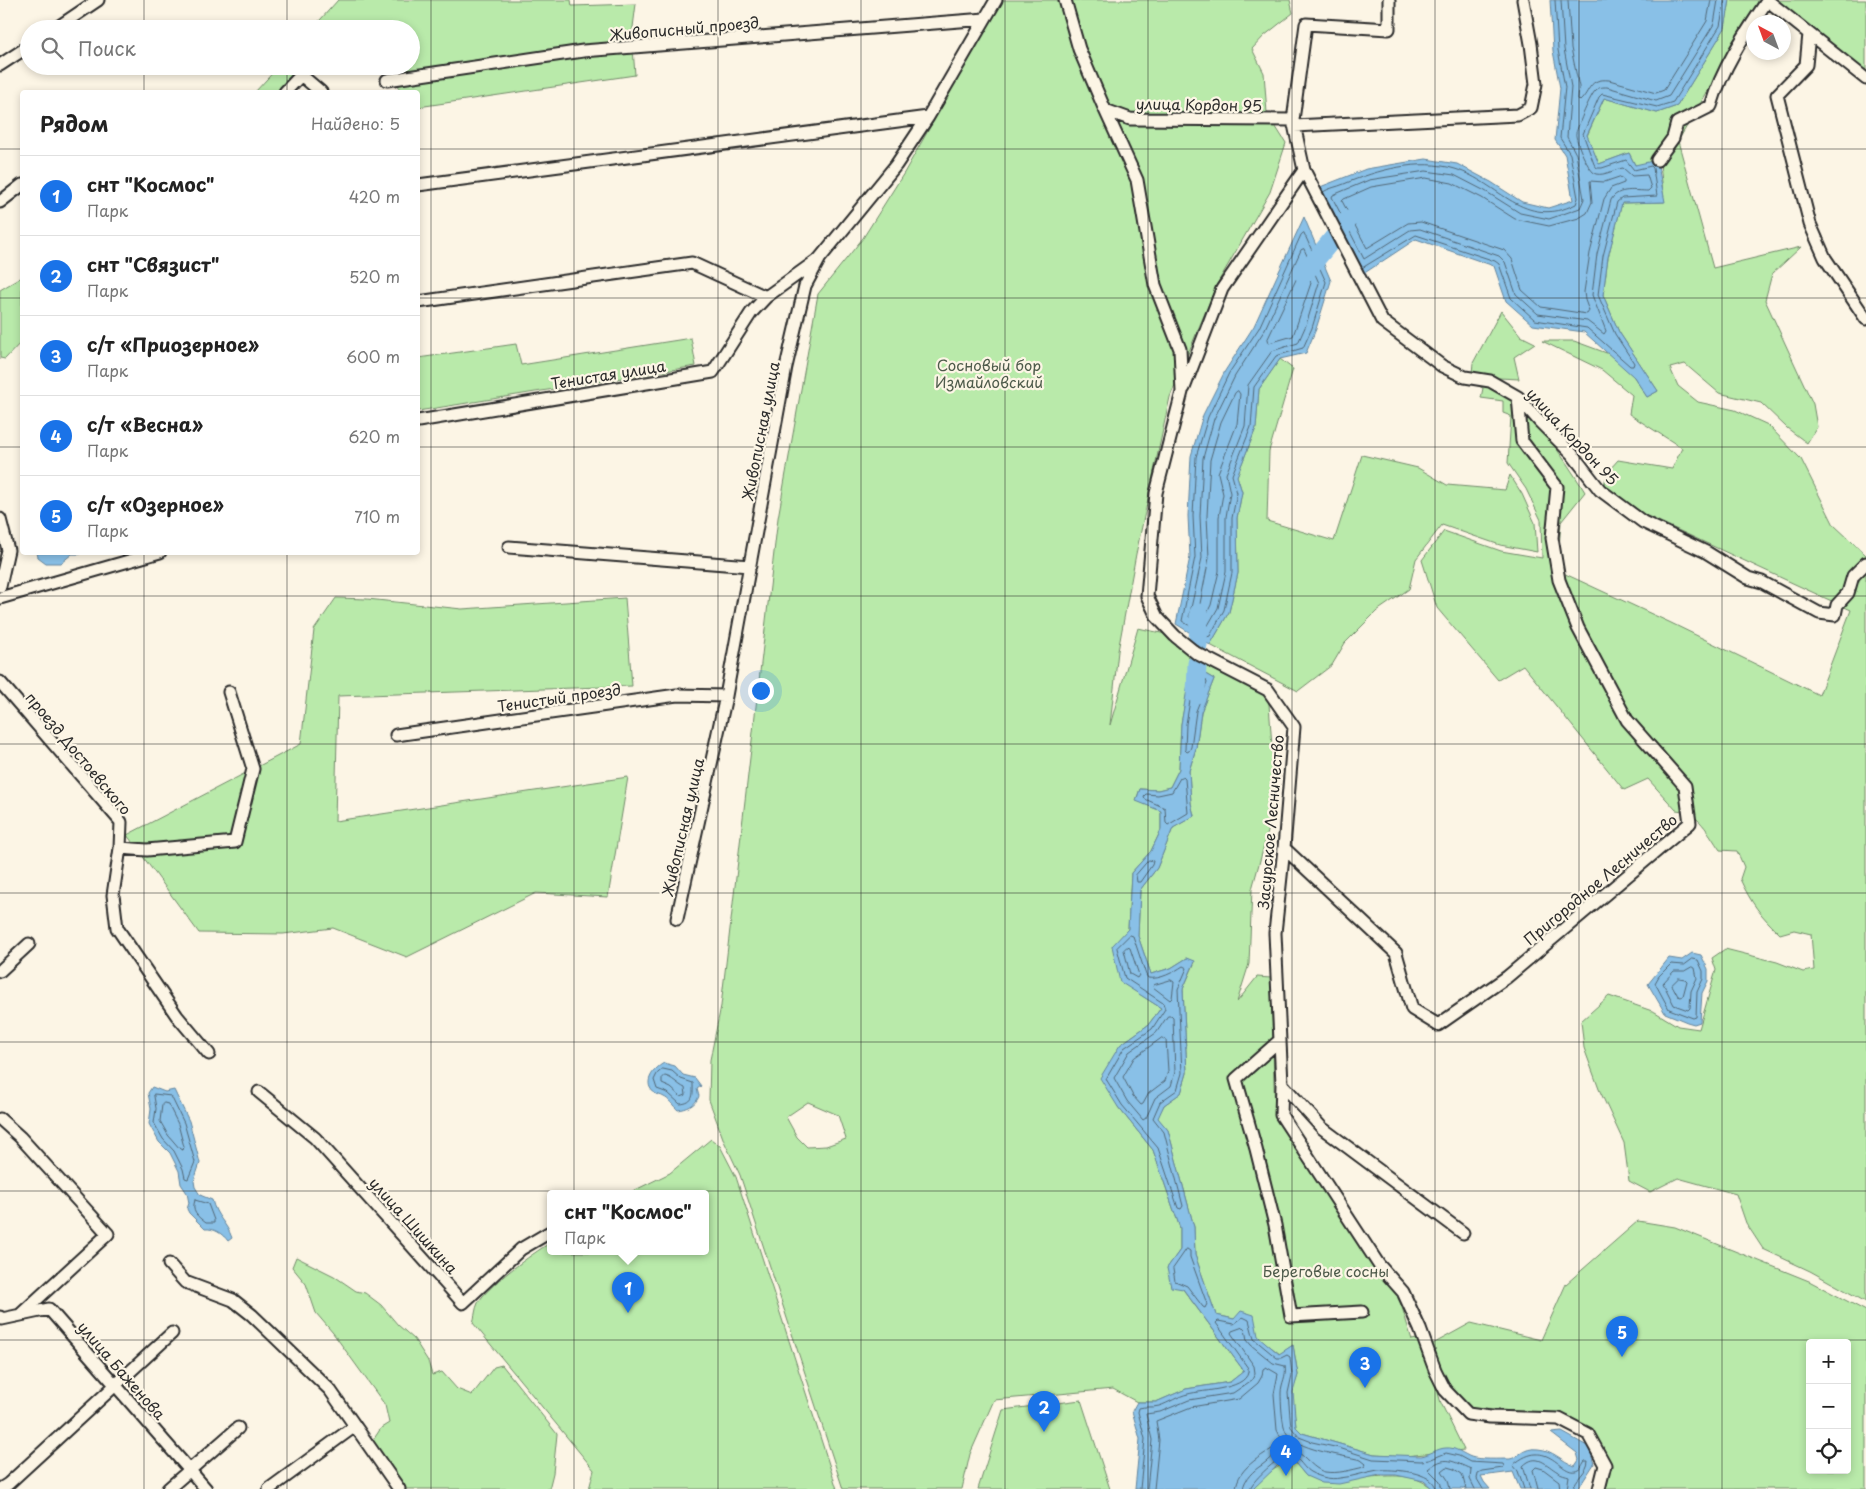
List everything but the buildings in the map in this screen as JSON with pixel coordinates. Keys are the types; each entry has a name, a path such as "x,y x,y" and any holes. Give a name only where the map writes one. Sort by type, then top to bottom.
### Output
{"street":[{"path":"68,20 98,0"},
{"name":"Живописная улица","path":"677,919 726,696 786,367 805,286 820,258 896,165 928,117 996,0"},
{"name":"Засурское Лесничество","path":"1065,0 1079,49 1137,180 1155,285 1180,349 1182,392 1156,493 1147,596 1157,617 1175,636 1196,653 1268,690 1294,727 1275,933 1282,1084 1281,1115 1378,1264 1403,1292 1445,1390 1468,1414 1490,1417 1559,1419 1588,1434 1605,1465 1599,1489"},
{"name":"улица Кордон 95","path":"1389,0 1389,29 1306,24 1294,123 1304,170 1382,321 1442,366 1465,376 1490,381 1518,397 1572,454 1600,490 1619,505 1643,522 1706,552 1748,578 1762,582 1819,613 1835,615 1837,605 1848,592 1853,576 1866,563"},
{"name":"улица Кордон 95","path":"1105,110 1130,119 1294,123 1518,115 1531,108 1536,84 1523,0"},
{"path":"1657,160 1673,138 1678,124 1711,106 1717,85 1740,41 1767,0 1866,79"},
{"name":"Живописный проезд","path":"387,80 583,51 985,19"},
{"path":"1809,34 1806,65 1777,95 1810,224 1825,258 1866,320"},
{"path":"0,65 20,52"},
{"path":"288,90 301,75 319,90"},
{"path":"420,185 928,117"},
{"path":"1182,392 1222,289 1304,170"},
{"path":"0,202 20,187"},
{"name":"Тенистая улица","path":"420,420 713,372 751,314 766,297 820,258"},
{"path":"420,302 692,264 766,297"},
{"name":"Пригородное Лесничество","path":"1284,848 1396,952 1412,1009 1438,1025 1507,978 1690,823 1686,786 1627,720 1578,628 1559,580 1552,538 1557,486 1522,441 1518,397"},
{"path":"0,519 3,538 8,550 0,586"},
{"path":"509,547 750,566"},
{"path":"0,598 150,555"},
{"name":"проезд Достоевского","path":"0,682 121,822 120,848"},
{"path":"209,1054 177,1016 117,928 113,895 120,848 147,850 235,842 252,769 229,692"},
{"name":"Тенистый проезд","path":"396,735 677,695 726,696"},
{"path":"0,970 29,944"},
{"path":"1280,1040 1236,1079 1275,1225 1291,1316 1362,1312"},
{"path":"1282,1084 1322,1128 1463,1233"},
{"name":"улица Шишкина","path":"258,1092 315,1138 463,1303 521,1249 547,1234"},
{"path":"0,1118 20,1137 108,1234 20,1315"},
{"path":"168,1264 185,1282 234,1300 330,1390 399,1489"},
{"name":"улица Баженова","path":"1,1319 49,1308 206,1489"},
{"path":"0,1489 8,1484 172,1333"},
{"path":"268,1489 355,1426"},
{"path":"168,1489 238,1428"}],"green space":[{"path":"338,0 571,0 572,6 636,4 632,35 635,75 420,107 420,90 399,90 398,75 420,75 420,20 320,20"},
{"name":"Сосновый бор Измайловский","path":"1002,0 1290,0 1293,13 1264,36 1252,49 1264,73 1267,113 1286,143 1270,192 1217,284 1170,397 1136,554 1118,651 1110,725 1138,628 1175,636 1268,690 1276,803 1252,889 1249,964 1237,1002 1257,977 1271,978 1275,1118 1374,1266 1397,1291 1412,1340 1422,1338 1441,1403 1464,1450 1405,1456 1374,1454 1302,1433 1296,1427 1292,1392 1298,1375 1293,1345 1280,1354 1234,1319 1216,1315 1195,1255 1194,1227 1168,1130 1157,1118 1164,1105 1181,1093 1187,1073 1183,989 1195,962 1187,958 1171,968 1151,974 1138,936 1140,890 1157,868 1173,828 1194,816 1191,803 1189,771 1196,748 1201,712 1214,679 1192,666 1181,724 1179,769 1170,787 1158,790 1140,789 1136,800 1161,811 1161,830 1151,851 1131,873 1128,929 1121,982 1161,1008 1148,1025 1120,1045 1118,1107 1153,1150 1180,1228 1180,1250 1167,1268 1244,1371 1230,1382 1186,1389 1156,1402 1137,1402 1113,1389 994,1400 970,1454 962,1489 843,1489 740,1175 724,1141 709,1100 710,1060 721,1006 778,518 818,294 863,238 904,173","holes":["808,1102 838,1115 846,1139 826,1146 807,1147 797,1137 786,1117"]},
{"path":"1730,0 1758,0 1758,7 1753,15 1746,15 1746,27 1678,141 1713,268 1801,247 1772,274 1765,300 1813,404 1817,427 1807,443 1787,428 1761,403 1719,393 1685,364 1670,368 1678,386 1698,402 1735,410 1768,425 1801,459 1834,525 1866,555 1866,1302 1810,1271 1763,1249 1746,1223 1736,1194 1678,1178 1650,1192 1629,1181 1624,1143 1599,1089 1584,1048 1581,1021 1609,996 1655,1012 1678,1026 1699,1029 1716,970 1712,958 1725,949 1777,962 1803,972 1814,970 1811,934 1794,930 1780,934 1757,909 1744,888 1740,879 1744,867 1737,851 1720,850 1697,819 1676,810 1648,779 1624,790 1523,665 1498,680 1437,608 1422,560 1444,531 1501,551 1542,558 1541,520 1526,489 1508,463 1511,416 1503,413 1503,401 1481,398 1483,388 1471,383 1473,363 1501,311 1521,336 1535,343 1514,357 1519,379 1499,378 1499,389 1524,410 1547,436 1585,492 1561,522 1558,561 1563,573 1819,695 1851,610 1628,507 1603,486 1610,469 1618,460 1672,469 1682,448 1629,414 1632,395 1602,370 1542,341 1574,341 1612,355 1634,377 1647,397 1658,391 1619,332 1603,295 1608,257 1622,203 1664,202 1660,163 1635,165 1629,153 1599,164 1587,136 1604,98 1657,113 1677,106 1725,28"},
{"path":"1773,0 1866,0 1866,74"},
{"path":"271,75 292,75 279,90 257,90"},
{"path":"20,278 20,343 5,359 0,358 0,290"},
{"path":"691,338 696,366 420,411 420,358 516,344 521,365"},
{"path":"1280,359 1293,369 1269,451 1267,521 1334,541 1362,455 1418,468 1447,485 1505,490 1510,475 1522,494 1535,523 1537,552 1500,545 1442,525 1416,559 1409,589 1377,611 1345,643 1332,665 1298,691 1210,645 1229,612 1238,573 1237,518 1242,492 1237,476 1256,428 1259,389"},
{"path":"336,598 367,599 462,609 625,598 632,686 338,696 335,821 628,777 608,897 536,893 407,957 333,928 283,934 199,933 127,835 301,744 314,630"},
{"path":"711,1139 720,1146 736,1177 837,1489 589,1489 594,1470 473,1323 476,1308 483,1296 500,1279 547,1245 547,1255 709,1255 709,1190 635,1190 670,1173"},
{"path":"1638,1221 1675,1227 1809,1281 1866,1311 1866,1489 1605,1489 1610,1471 1593,1429 1563,1414 1467,1408 1453,1396 1438,1370 1431,1345 1471,1323 1541,1340 1566,1284"},
{"path":"296,1257 334,1276 356,1291 365,1293 381,1305 398,1325 414,1339 428,1361 432,1375 442,1372 457,1389 472,1395 494,1367 502,1365 557,1434 553,1473 549,1489 403,1489 368,1448 381,1428 389,1423 385,1405 333,1333 316,1313 306,1284 292,1267"},
{"path":"1081,1400 1110,1489 978,1489 1003,1410"},
{"path":"1290,1462 1296,1464 1306,1476 1402,1476 1418,1480 1433,1489 1248,1489 1275,1469"}],"water":[{"path":"1550,0 1730,0 1725,28 1677,106 1657,113 1604,98 1587,135 1599,164 1629,153 1635,165 1657,160 1665,202 1622,203 1608,257 1603,295 1619,332 1658,391 1647,397 1634,377 1584,332 1533,325 1506,301 1494,266 1416,239 1360,276 1315,189 1366,169 1426,159 1457,164 1491,182 1522,202 1548,208 1573,200 1565,155 1555,140 1560,88 1553,51"},
{"path":"1304,217 1331,281 1316,329 1306,353 1280,359 1259,389 1256,428 1237,476 1242,492 1237,518 1238,573 1229,612 1210,645 1176,624 1190,557 1188,516 1191,456 1203,415 1225,371 1254,326"},
{"path":"38,555 71,555 61,563 46,563"},
{"path":"1191,666 1214,679 1201,712 1196,748 1189,771 1191,803 1194,816 1173,828 1157,868 1140,890 1138,936 1151,974 1171,968 1187,958 1195,961 1183,989 1187,1073 1181,1093 1164,1105 1158,1118 1168,1130 1194,1227 1195,1255 1216,1315 1234,1319 1241,1311 1254,1315 1258,1336 1279,1354 1293,1345 1298,1375 1293,1392 1296,1427 1302,1433 1374,1454 1421,1456 1443,1448 1450,1448 1475,1458 1510,1459 1525,1451 1538,1449 1548,1451 1575,1466 1579,1460 1577,1453 1551,1433 1562,1432 1589,1447 1594,1464 1578,1489 1520,1489 1513,1472 1481,1476 1490,1489 1433,1489 1424,1481 1396,1475 1380,1475 1339,1484 1322,1483 1306,1476 1296,1464 1290,1462 1277,1466 1253,1489 1135,1489 1140,1439 1132,1411 1137,1402 1156,1402 1186,1389 1230,1382 1244,1371 1183,1289 1171,1287 1167,1268 1180,1250 1180,1228 1153,1150 1118,1107 1100,1078 1120,1045 1148,1025 1161,1008 1120,982 1112,946 1128,929 1131,873 1151,851 1161,830 1161,811 1136,801 1140,789 1158,790 1170,787 1179,769 1181,724"},
{"path":"1692,953 1701,955 1708,969 1708,981 1702,993 1700,1022 1694,1024 1665,1013 1648,984 1669,958 1682,960"},
{"path":"664,1063 675,1066 683,1075 695,1078 701,1086 697,1089 698,1099 691,1106 678,1110 666,1098 656,1094 649,1086 650,1077"},
{"path":"152,1087 165,1092 174,1090 189,1121 200,1163 194,1181 195,1187 200,1195 212,1200 216,1211 232,1238 228,1241 218,1232 212,1229 205,1229 187,1209 189,1203 187,1193 181,1184 179,1171 170,1153 159,1142 149,1124 151,1109 148,1093"}],"waterway":[{"path":"1304,274 1348,220"},
{"path":"1198,645 1199,613"},
{"path":"1196,694 1197,663"}],"place":[{"name":"снт \"Космос\"","path":"628,1313"},
{"name":"с/т «Озерное»","path":"1622,1357"},
{"name":"с/т «Приозерное»","path":"1365,1388"},
{"name":"снт \"Связист\"","path":"1044,1432"},
{"name":"с/т «Весна»","path":"1286,1476"}],"park label":[{"name":"Береговые сосны","path":"1326,1270"}]}
